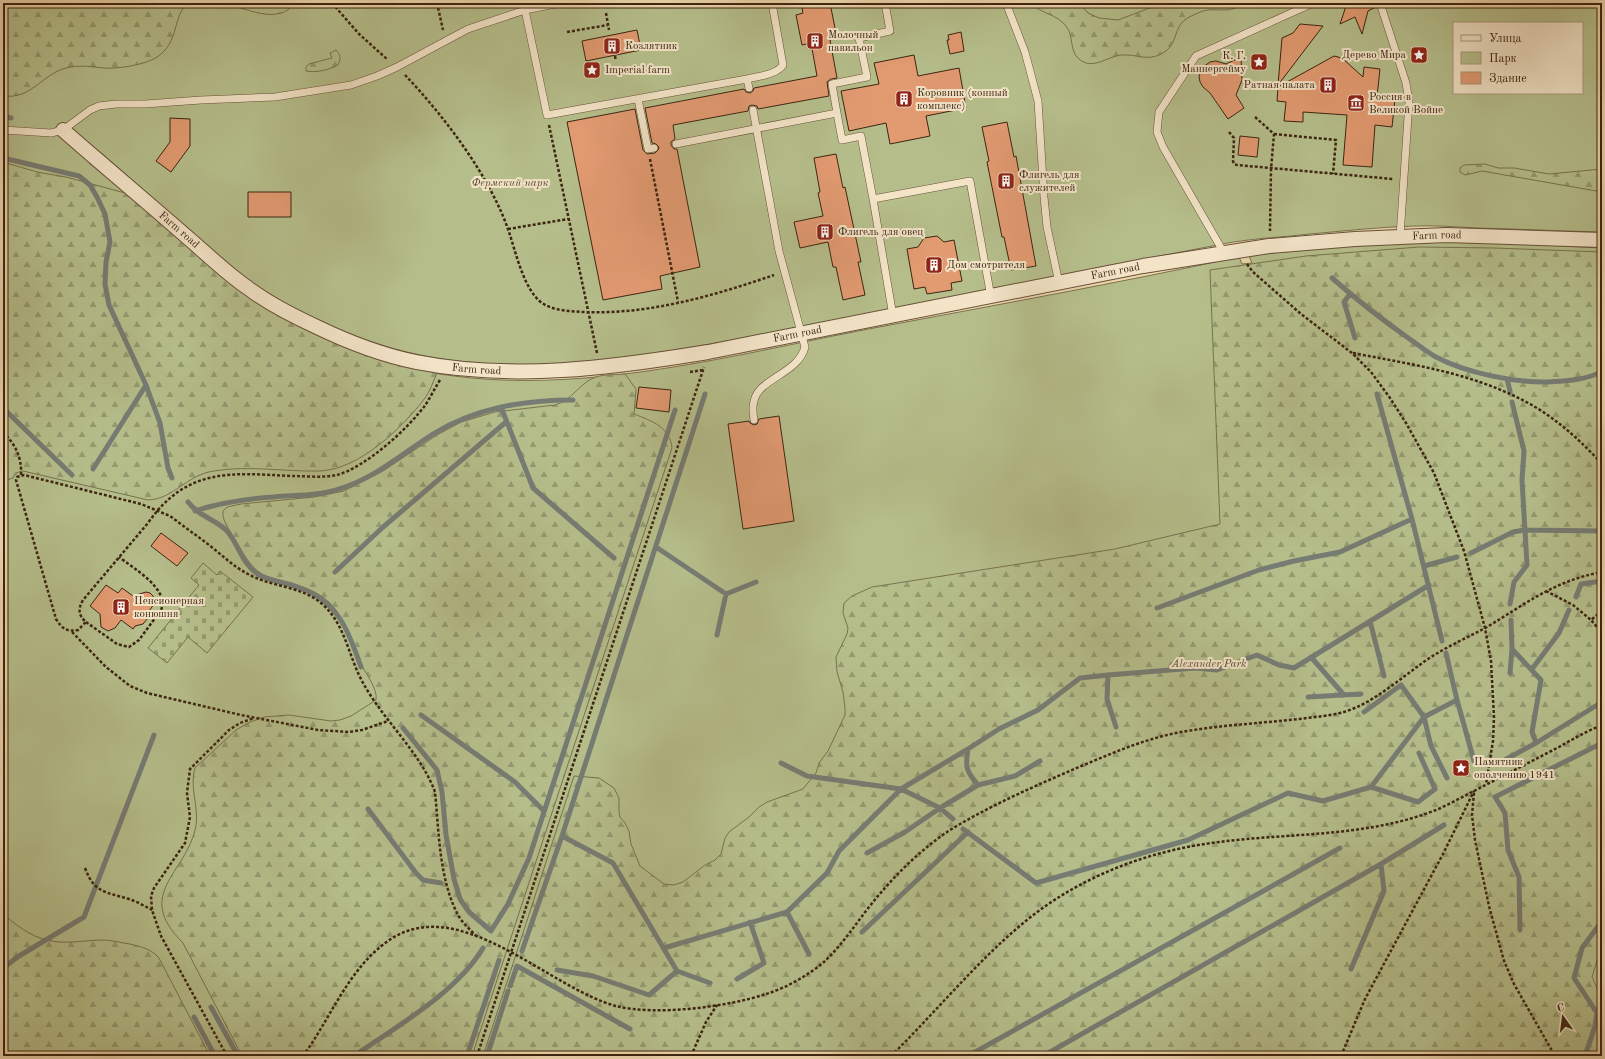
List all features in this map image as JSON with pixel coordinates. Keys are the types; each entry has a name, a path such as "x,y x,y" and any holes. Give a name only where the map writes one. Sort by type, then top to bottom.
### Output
{"street":[{"name":"Farm road","path":"63,130 247,288 268,302 316,327 365,347 415,362 446,367 522,372 600,368 644,363 802,334 1143,266 1269,246 1400,236 1466,235 1602,240"}],"lane":[{"path":"3,130 51,133 63,130 79,117 99,106 275,97 351,85 397,67 446,40 491,20 525,10 560,3"},
{"path":"525,10 547,115 747,79 775,72 783,65 772,3"},
{"path":"885,3 890,31 859,38 867,77 832,84 842,140 861,136 894,316"},
{"path":"1006,3 1025,52 1038,101 1047,227 1059,283"},
{"path":"1224,253 1163,147 1158,132 1158,112 1196,56 1313,3"},
{"path":"1380,3 1406,83 1409,102 1400,236"},
{"path":"747,79 748,88"},
{"path":"638,99 651,148"},
{"path":"752,110 779,251 805,346 803,355 795,364 767,384 757,394 754,401 754,420"},
{"path":"676,144 756,130 837,113"},
{"path":"873,199 970,181 991,296"}],"path":[{"path":"332,3 359,34 397,67 435,111 474,164 492,193 508,229 527,284 533,294 541,302 553,308 588,312 629,310 678,302 717,293 784,271"},
{"path":"437,3 446,40"},
{"path":"606,14 609,30"},
{"path":"567,32 608,25"},
{"path":"615,56 616,60"},
{"path":"547,115 600,368"},
{"path":"1255,117 1274,134 1336,140 1333,174"},
{"path":"1229,132 1234,138 1234,164 1271,169 1403,180"},
{"path":"1269,246 1271,169 1274,134"},
{"path":"651,148 678,302"},
{"path":"508,229 568,219"},
{"path":"1247,264 1253,272 1301,314 1352,353 1371,372 1390,398 1434,473 1464,551 1485,628 1491,661 1494,717 1486,785"},
{"path":"478,1056 708,352"},
{"path":"1352,353 1422,365 1450,372 1503,391 1530,404 1550,416 1573,435 1602,464"},
{"path":"119,557 155,586 163,598 164,605 139,640 129,647 117,644 86,622 80,614 79,607 83,600 158,509 168,500 187,486 202,479 216,476 254,474 324,476 337,475 346,471 378,452 395,438 432,396 446,367"},
{"path":"3,432 14,442 22,467 21,475 17,477 16,480 56,619 63,629 72,631 78,630 86,622"},
{"path":"21,475 158,509 170,516 247,574 264,582 304,593 320,602 326,608 338,625 345,639 361,680 388,721 419,762 432,784 435,792 442,862 450,897 458,915 477,937"},
{"path":"303,1056 354,976 374,952 384,943 404,932 425,927 444,927 477,937 511,952 578,990 601,1001 617,1006 646,1010 717,1005 767,994 806,975 824,961 895,876 924,849 964,823 1028,789 1150,738 1189,730 1320,717 1346,712 1387,690 1424,661 1485,628 1546,591 1571,580 1602,572"},
{"path":"1546,591 1573,605 1591,620 1602,634"},
{"path":"1591,620 1602,611"},
{"path":"72,631 106,667 130,686 147,693 254,718 318,730 349,732 362,730 388,721"},
{"path":"227,1056 161,936 152,910 151,896 154,888 184,843 190,817 187,793 190,769 229,730 240,723 254,718"},
{"path":"891,1056 996,949 1033,916 1071,890 1107,871 1142,858 1181,848 1219,842 1332,833 1393,823 1428,813 1602,725"},
{"path":"1341,1056 1365,999 1439,861 1474,790"},
{"path":"1474,790 1472,815 1475,840 1489,906 1502,954 1514,984 1555,1056"},
{"path":"85,868 90,878 102,891 152,910"},
{"path":"691,1056 706,1022 717,1005"}],"green space":[{"name":"Alexander Park","path":"3,3 1602,3 1602,232 1422,226 1362,229 1233,242 723,342 612,359 557,364 502,364 448,360 395,349 355,336 317,320 298,310 245,278 100,152 89,163 276,314 342,347 377,360 413,369 470,378 528,380 586,378 645,371 703,362 1103,285 1239,257 1242,264 1252,263 1249,256 1308,249 1431,242 1504,243 1602,248 1602,1056 3,1056"},
{"path":"3,3 188,3 183,8 169,44 164,51 152,60 131,66 116,68 83,66 71,67 53,74 22,94 3,96"},
{"path":"225,3 294,3 288,10 280,13 261,14"},
{"path":"1031,3 1079,3 1088,13 1099,18 1118,20 1163,3 1243,3 1233,9 1203,11 1188,18 1179,26 1170,48 1160,55 1154,57 1144,57 1122,55 1090,64 1084,62 1076,56 1070,34 1066,26 1054,16 1039,10"},
{"path":"336,50 340,57 338,65 322,71 306,71 306,67 309,64 332,58 330,53"},
{"path":"3,162 37,172 66,177 125,193 276,314 314,334 354,350 395,364 437,373 425,398 405,422 379,445 365,455 335,469 307,471 227,469 214,471 204,473 196,477 165,496 148,500 23,471 17,473 13,478 3,481"},
{"path":"1485,164 1498,168 1514,168 1549,174 1602,169 1602,192 1482,171 1465,175 1460,172 1460,168 1464,165"},
{"path":"1419,247 1602,252 1602,944 1592,977 1602,999 1602,1037 1598,1056 483,1056 574,776 599,778 614,788 619,798 620,817 629,831 631,844 640,866 664,884 674,885 683,882 705,865 715,860 721,854 725,838 729,832 749,817 759,807 767,802 803,789 816,773 819,763 828,751 845,715 843,692 837,672 836,657 847,634 848,628 843,613 844,603 852,596 872,587 1115,549 1220,524 1210,270 1306,256"},
{"path":"625,374 636,389 634,414 653,422 664,430 671,441 672,448 472,1056 242,1056 183,943 169,926 163,911 163,897 167,884 191,843 196,826 197,819 193,789 193,775 195,768 236,730 248,723 264,717 289,715 331,721 340,720 351,716 376,700 376,696 373,686 361,664 348,632 335,609 324,598 308,589 270,578 257,571 246,558 226,525 223,511 227,507 241,504 314,497 344,491 383,471 437,435 461,422 495,412 555,405 567,399 590,379 603,375"},
{"path":"203,563 217,575 220,571 253,597 207,653 188,637 167,663 148,648 199,585 191,578"},
{"path":"3,914 29,933 47,940 68,942 110,940 138,946 153,952 159,958 210,1056 3,1056"}],"building":[{"path":"801,3 830,3 837,38 830,40 837,78 831,79 827,82 829,96 758,109 757,106 752,105 749,106 748,111 673,125 675,139 671,142 671,145 674,149 677,149 700,267 660,276 662,289 603,300 567,122 635,109 643,150 647,154 655,153 659,147 652,143 645,108 744,89 746,92 750,93 754,88 817,76 811,43 802,45 796,15 803,13"},
{"path":"1347,3 1375,3 1376,7 1368,11 1362,34 1355,17 1340,24"},
{"path":"1300,24 1323,26 1278,85 1282,38 1293,33"},
{"name":"Козлятник","path":"637,30 641,50 586,61 582,41"},
{"path":"961,32 964,51 950,54 947,40 949,40 948,35"},
{"name":"Коровник (конный комплекс)","path":"914,55 918,76 959,68 966,108 926,116 930,136 890,144 886,123 849,131 841,91 879,84 874,63"},
{"path":"1334,56 1342,58 1363,77 1364,67 1380,69 1377,97 1395,99 1392,127 1375,125 1372,167 1343,165 1347,115 1303,112 1303,122 1284,121 1286,102 1277,101 1278,87"},
{"path":"1241,57 1242,80 1236,95 1244,108 1228,119 1210,93 1203,87 1199,76 1203,67 1210,62 1216,61 1226,64"},
{"path":"170,118 190,119 190,146 171,172 156,161 170,142"},
{"name":"Флигель для служителей","path":"1007,122 1014,157 1016,156 1036,266 1011,270 1004,237 1002,237 987,162 989,161 982,127"},
{"path":"1240,136 1259,138 1257,157 1238,155"},
{"name":"Флигель для овец","path":"836,154 843,188 845,187 861,262 858,262 865,295 843,300 836,267 833,267 828,242 800,248 794,222 823,216 818,193 820,192 814,158"},
{"path":"248,192 291,192 291,217 248,217"},
{"name":"Дом смотрителя","path":"937,236 944,242 954,240 962,281 951,283 952,290 927,294 925,287 914,289 907,249 918,247 924,238"},
{"path":"639,387 671,390 669,412 636,408"},
{"path":"779,416 794,521 743,529 728,424 749,421 754,425 757,424 759,419"},
{"path":"161,533 188,553 177,566 151,546"},
{"name":"Пенсионерная конюшня","path":"106,585 118,593 122,588 133,596 146,592 153,596 155,600 154,604 147,614 148,618 143,624 135,626 133,629 121,620 115,628 108,631 101,627 100,614 90,606"}],"waterway":[{"path":"3,116 11,118"},
{"path":"3,158 79,176 90,185 97,197 105,214 110,242 106,262 105,284 109,305 146,385 160,423 168,468 172,478"},
{"path":"1332,278 1371,310 1427,351 1448,363 1462,368 1491,376 1536,382 1576,380 1602,371"},
{"path":"1350,294 1344,302 1355,338"},
{"path":"1507,379 1510,391"},
{"path":"93,469 146,385"},
{"path":"522,951 562,836 705,394"},
{"path":"1377,394 1412,519 1442,641"},
{"path":"195,511 243,500 315,494 339,489 364,479 388,465 433,434 466,418 500,407 554,400 573,400"},
{"path":"1510,604 1514,582 1527,565 1522,480 1524,451 1512,402"},
{"path":"501,407 533,488 614,558"},
{"path":"3,408 72,475"},
{"path":"403,728 437,770 442,792 446,835 454,879 460,899 469,912 491,931 508,904 529,858 675,410"},
{"path":"335,572 382,528 506,422"},
{"path":"188,502 197,511 225,529 248,565 259,575 300,588 313,594 333,609 352,642 361,667"},
{"path":"1157,608 1259,570 1340,552 1412,519"},
{"path":"1471,553 1513,532 1524,530 1602,531"},
{"path":"656,547 726,594 756,582"},
{"path":"1424,566 1457,557"},
{"path":"1576,597 1581,584 1602,581"},
{"path":"664,948 787,912 827,873 839,851 901,789 999,729 1038,710 1080,678 1195,668 1217,670 1257,655 1279,665 1294,668 1429,585"},
{"path":"717,635 726,594"},
{"path":"1532,669 1559,633 1569,610"},
{"path":"1510,673 1512,649 1511,620"},
{"path":"1370,621 1384,676"},
{"path":"1512,649 1541,680 1532,732 1536,743"},
{"path":"1446,653 1474,761"},
{"path":"1311,657 1344,695"},
{"path":"1108,675 1107,699 1116,727"},
{"path":"1364,712 1401,685 1424,717 1431,746 1447,778"},
{"path":"1308,697 1361,694"},
{"path":"1371,787 1424,717 1457,700"},
{"path":"1501,762 1536,743 1602,702"},
{"path":"421,715 515,782 544,811"},
{"path":"3,968 19,956 84,917 154,735"},
{"path":"1520,930 1519,877 1508,850 1505,813 1495,797 1602,743"},
{"path":"968,749 967,768 978,785"},
{"path":"963,829 1036,883 1188,840 1288,793 1323,801 1371,787 1418,802 1435,789 1419,753"},
{"path":"867,853 905,832 940,808 978,785 1015,776 1040,761"},
{"path":"781,763 807,776 901,789 940,808 953,819"},
{"path":"368,809 416,873 423,880 441,883"},
{"path":"1043,1056 1381,864 1444,825"},
{"path":"862,932 968,832"},
{"path":"557,970 593,976 649,995 677,971 613,863 562,836"},
{"path":"968,1056 1340,848"},
{"path":"1351,969 1384,891 1381,864"},
{"path":"787,912 809,954"},
{"path":"1585,1056 1595,1026 1597,1013 1574,978 1582,948 1602,921"},
{"path":"737,979 764,963 750,922"},
{"path":"354,1056 406,1021 442,994 472,964 483,948"},
{"path":"467,1056 499,960"},
{"path":"510,986 517,966 630,1029"},
{"path":"677,971 710,983"},
{"path":"487,1056 508,991"},
{"path":"211,1007 238,1056"},
{"path":"194,1017 215,1056"}],"place":[{"name":"Молочный павильон","path":"815,41"},
{"name":"Козлятник","path":"612,46"},
{"name":"Дерево Мира","path":"1419,55"},
{"name":"К. Г. Маннергейму","path":"1259,62"},
{"name":"Imperial farm","path":"592,70"},
{"name":"Ратная палата","path":"1328,85"},
{"name":"Коровник (конный комплекс)","path":"904,99"},
{"name":"Россия в Великой Войне","path":"1356,103"},
{"name":"Флигель для служителей","path":"1006,181"},
{"name":"Флигель для овец","path":"825,232"},
{"name":"Дом смотрителя","path":"934,265"},
{"name":"Пенсионерная конюшня","path":"121,607"},
{"name":"Памятник ополчению 1941","path":"1461,768"}],"park label":[{"name":"Фермский парк","path":"510,183"}]}
